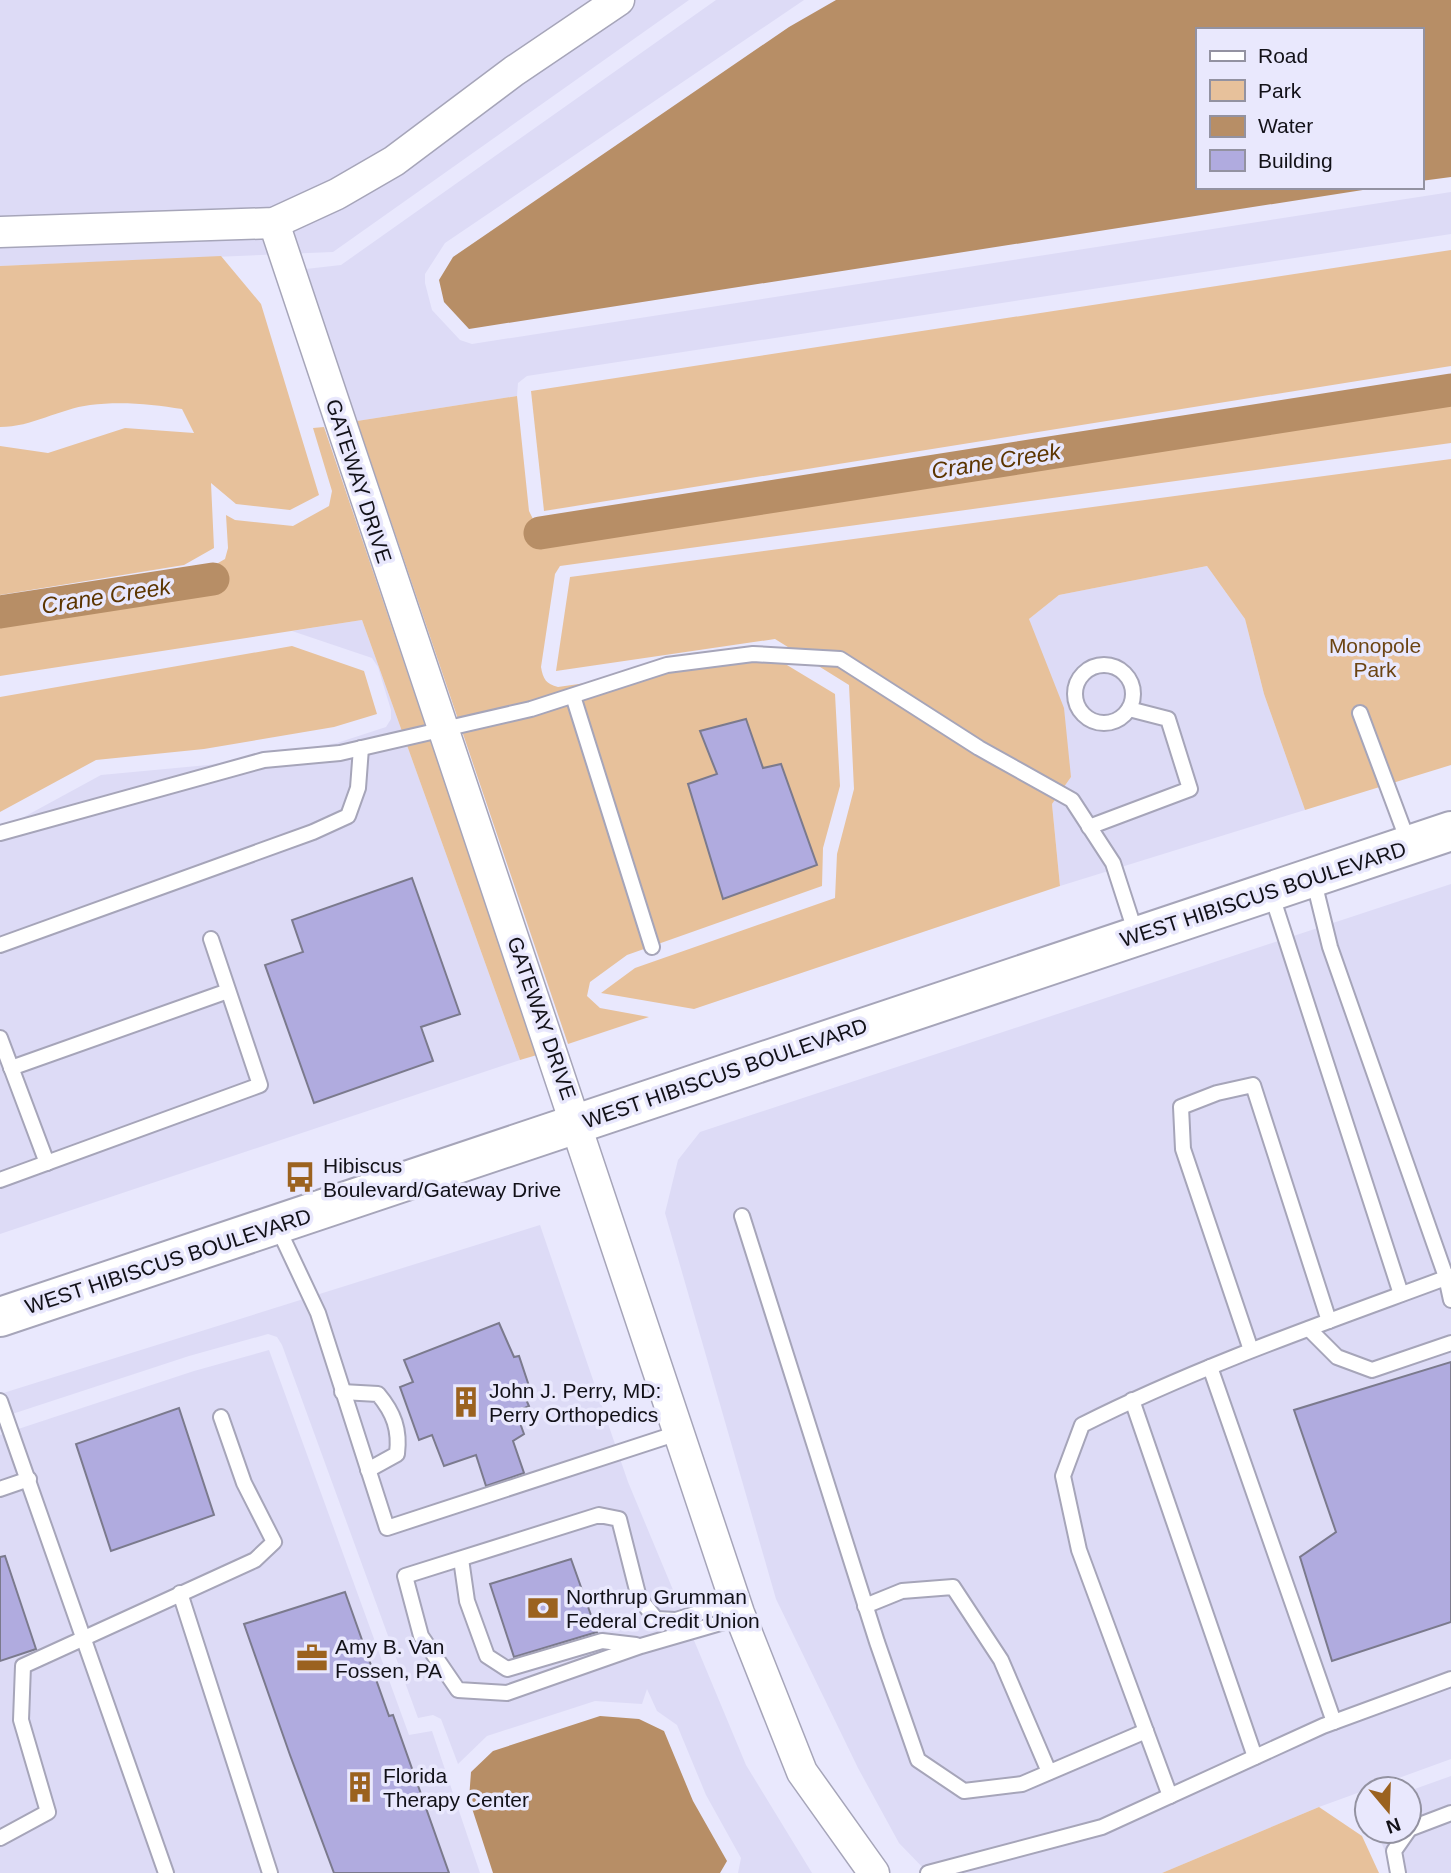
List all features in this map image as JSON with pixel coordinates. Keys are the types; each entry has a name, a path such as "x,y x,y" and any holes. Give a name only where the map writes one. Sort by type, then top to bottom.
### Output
{"street":[{"path":"0,232 274,223 337,194 394,161 513,71 619,0"},
{"name":"GATEWAY DRIVE","path":"274,223 739,1609 803,1772 874,1873"},
{"name":"WEST HIBISCUS BOULEVARD","path":"0,1316 1451,831"}],"lane":[{"path":"0,833 264,760 340,753 442,727 531,709 680,664 753,654 841,659 978,748 1072,800 1113,863 1137,935"},
{"path":"1098,665 1117,667 1131,681 1133,699 1129,709 1115,721 1096,722 1080,711 1074,693 1076,684 1089,668 1098,665"},
{"path":"573,696 652,947"},
{"path":"1089,827 1190,789 1168,719 1129,709"},
{"path":"1360,713 1409,845"},
{"path":"0,945 313,832 348,816 358,788 361,748"},
{"path":"1313,877 1330,947 1449,1276 1451,1300"},
{"path":"1270,891 1401,1294"},
{"path":"0,1180 260,1085 212,939"},
{"path":"11,1068 228,991"},
{"path":"0,1038 47,1163"},
{"path":"1251,1350 1183,1149 1181,1107 1217,1093 1253,1085 1329,1321"},
{"path":"742,1216 865,1606 918,1760 964,1791 1023,1784 1146,1731"},
{"path":"276,1225 318,1313 387,1528 681,1432"},
{"path":"1170,1796 1079,1550 1063,1476 1082,1425 1132,1400 1251,1350 1449,1276"},
{"path":"1309,1329 1337,1357 1371,1370 1451,1343"},
{"path":"1210,1367 1335,1722"},
{"path":"342,1392 378,1394 390,1409 399,1434 397,1454 368,1470"},
{"path":"1132,1400 1255,1757"},
{"path":"0,1401 86,1638 166,1873"},
{"path":"0,1838 48,1812 21,1720 23,1666 255,1560 274,1542 244,1483 221,1417"},
{"path":"0,1489 29,1479"},
{"path":"599,1515 619,1519 639,1598 656,1619 676,1620 739,1609 507,1693 458,1690 421,1636 405,1576 599,1515"},
{"path":"461,1559 467,1601 487,1656 507,1669 602,1641 641,1646"},
{"path":"865,1606 902,1591 953,1587 1001,1660 1049,1772"},
{"path":"180,1593 270,1873"},
{"path":"928,1873 1102,1827 1335,1722 1451,1679"},
{"path":"1423,1824 1451,1813"},
{"path":"1398,1845 1394,1851 1398,1873"}],"shaded area":[{"path":"0,0 689,0 333,252 0,266"},
{"path":"716,0 804,0 445,243 425,274 425,283 432,310 460,340 472,344 1451,192 1451,234 527,376 518,383 517,396 357,421 306,269 341,265"},
{"path":"1207,566 1245,619 1264,694 1305,810 1060,886 1052,804 1071,777 1029,619 1059,595"},
{"path":"362,620 520,1060 0,1234 0,830 101,775 208,765 337,743 386,727 391,719 391,710 378,667 372,658 292,631"},
{"path":"1451,884 1451,1759 1407,1775 1353,1775 1353,1795 1162,1873 928,1873 899,1843 858,1768 776,1599 665,1213 678,1160 700,1132"},
{"path":"540,1225 628,1482 746,1765 812,1873 738,1873 741,1858 706,1795 677,1725 657,1711 647,1689 642,1704 595,1701 487,1736 458,1764 441,1719 433,1715 418,1718 277,1337 268,1334 189,1356 0,1418 0,1394"},
{"path":"269,1350 409,1735 432,1731 480,1873 0,1873 0,1435 194,1371"},
{"path":"1451,1776 1451,1873 1395,1873 1382,1845 1423,1845 1423,1786"}],"green space":[{"path":"1451,250 1451,366 544,511 531,391"},
{"path":"221,256 261,304 319,495 290,510 236,504 211,483 214,548 184,565 0,595 0,446 48,453 125,428 194,433 182,409 125,403 79,407 23,424 0,427 0,266"},
{"path":"1451,382 1451,443 560,566 555,574 541,667 548,683 558,687 772,656 835,694 840,786 823,848 822,886 627,955 590,982 587,996 600,1008 649,1017 568,1044 357,421 517,396 529,511 534,521 547,526"},
{"path":"324,427 537,1055 520,1060 362,620 0,676 0,612 187,581 225,559 228,548 226,515 235,520 293,526 329,506 332,491 313,428"},
{"name":"Monopole Park","path":"1451,459 1451,765 1305,810 1264,694 1245,619 1207,566 1059,595 1029,619 1064,708 1071,777 1052,804 1060,886 694,1009 601,993 635,968 835,898 837,854 854,789 849,685 775,639 556,671 570,577"},
{"path":"292,646 364,671 377,714 334,727 204,749 96,760 0,812 0,697"},
{"path":"1319,1807 1353,1830 1353,1845 1366,1845 1379,1873 1162,1873"}],"water":[{"path":"836,0 1451,0 1451,177 1423,181 1423,28 1196,28 1196,189 1369,189 469,329 444,302 439,280 453,257 789,27"},
{"path":"600,1716 639,1719 664,1731 693,1801 727,1861 720,1873 493,1873 469,1799 471,1772 493,1751"}],"building":[{"path":"746,719 763,768 781,764 817,865 723,899 688,784 717,774 700,731"},
{"path":"412,878 460,1014 421,1027 433,1061 314,1103 265,965 303,952 292,920"},
{"name":"John J. Perry, MD: Perry Orthopedics","path":"499,1323 514,1357 519,1356 530,1389 523,1393 529,1406 516,1412 524,1434 513,1441 524,1473 486,1486 476,1455 444,1466 432,1435 419,1440 400,1387 413,1382 404,1360"},
{"path":"1451,1362 1451,1622 1332,1661 1300,1557 1336,1532 1294,1410"},
{"path":"179,1408 214,1515 111,1551 76,1444"},
{"path":"5,1556 36,1649 0,1661 0,1557"},
{"name":"Northrup Grumman Federal Credit Union","path":"571,1559 597,1632 514,1657 490,1584"},
{"path":"345,1592 389,1716 393,1715 449,1873 334,1873 290,1755 244,1624"}],"waterway":[{"name":"Crane Creek","path":"540,533 1451,390"},
{"name":"Crane Creek","path":"0,612 213,579"}],"place":[{"name":"Hibiscus Boulevard/Gateway Drive","path":"300,1177"},
{"name":"John J. Perry, MD: Perry Orthopedics","path":"466,1402"},
{"name":"Northrup Grumman Federal Credit Union","path":"543,1608"},
{"name":"Amy B. Van Fossen, PA","path":"312,1658"},
{"name":"Florida Therapy Center","path":"360,1787"}]}
